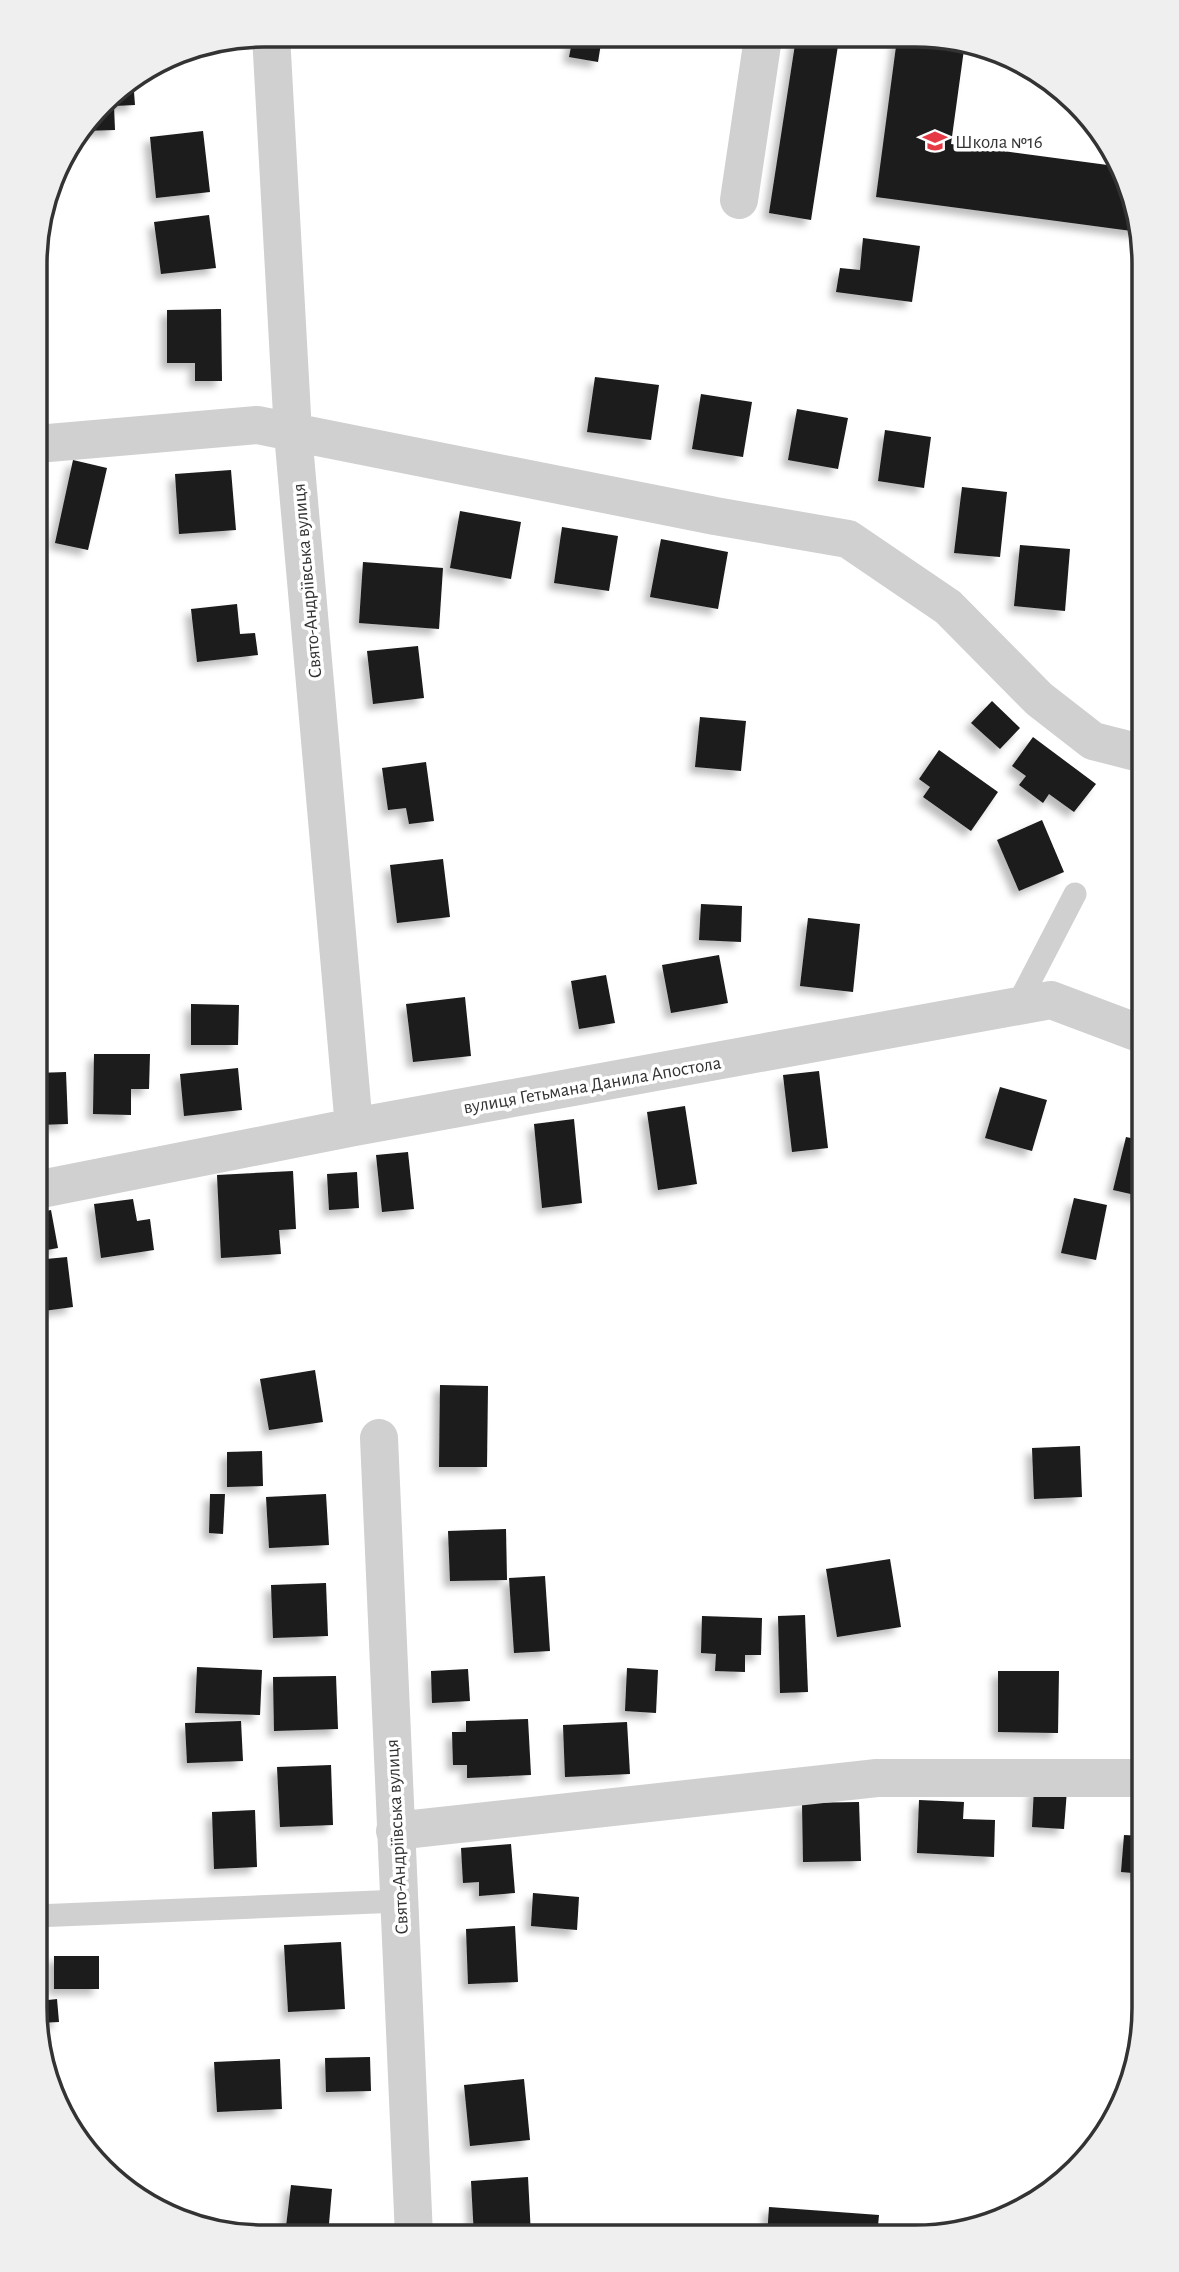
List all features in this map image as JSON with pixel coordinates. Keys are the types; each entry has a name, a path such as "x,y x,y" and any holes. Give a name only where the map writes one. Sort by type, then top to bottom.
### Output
{"street":[{"path":"739,200 762,47"},
{"name":"Свято-Андріївська вулиця","path":"272,48 293,433 354,1127"},
{"path":"47,443 257,425 715,516 848,539 948,607 1039,699 1093,741 1132,751"},
{"name":"вулиця Гетьмана Данила Апостола","path":"47,1189 354,1127 1051,1000 1132,1030"},
{"name":"Свято-Андріївська вулиця","path":"379,1438 414,2225"},
{"path":"395,1830 877,1778 1131,1778"}],"lane":[{"path":"1017,1006 1075,894"},
{"path":"47,1916 400,1901"}],"building":[{"path":"600,47 598,62 569,57 571,48"},
{"path":"795,47 838,47 811,220 769,213"},
{"path":"896,47 943,49 964,53 951,144 1107,165 1120,194 1129,231 876,197"},
{"path":"134,91 135,105 116,106"},
{"path":"114,108 115,130 94,131"},
{"path":"203,131 210,192 156,198 150,137"},
{"path":"209,215 216,268 161,274 154,222"},
{"path":"863,238 920,246 912,302 836,292 840,268 860,270"},
{"path":"221,309 222,381 195,381 195,363 167,363 167,310"},
{"path":"595,377 659,385 651,440 587,432"},
{"path":"701,394 752,402 743,457 692,449"},
{"path":"797,409 848,418 838,469 788,460"},
{"path":"885,430 931,437 924,488 878,481"},
{"path":"73,460 107,468 88,550 55,543"},
{"path":"231,470 236,530 179,534 175,474"},
{"path":"962,487 1007,492 1000,557 954,553"},
{"path":"460,511 521,522 511,579 450,568"},
{"path":"562,527 618,536 609,591 554,583"},
{"path":"661,539 728,552 718,609 650,597"},
{"path":"1020,545 1070,549 1065,611 1014,606"},
{"path":"363,562 443,568 439,629 359,623"},
{"path":"237,604 240,634 255,633 258,655 197,662 191,609"},
{"path":"418,646 424,698 373,704 367,651"},
{"path":"992,701 1020,728 1000,749 971,723"},
{"path":"700,717 746,721 741,771 695,767"},
{"path":"1033,737 1096,784 1074,812 1049,794 1043,803 1019,785 1026,776 1012,766"},
{"path":"939,750 998,792 971,831 923,797 930,787 919,779"},
{"path":"426,762 434,821 409,824 406,808 388,810 382,768"},
{"path":"1042,820 1064,872 1019,891 997,840"},
{"path":"443,859 450,917 397,923 390,865"},
{"path":"701,904 742,906 741,942 699,940"},
{"path":"808,918 860,924 853,992 800,986"},
{"path":"719,955 728,1003 671,1013 662,965"},
{"path":"606,975 615,1023 579,1029 571,981"},
{"path":"465,997 471,1056 413,1062 406,1004"},
{"path":"191,1004 239,1005 238,1045 191,1045"},
{"path":"94,1054 150,1054 149,1089 131,1089 131,1115 93,1114"},
{"path":"238,1068 242,1110 184,1116 180,1074"},
{"path":"819,1071 828,1148 792,1152 783,1075"},
{"path":"66,1072 68,1124 47,1125 47,1073"},
{"path":"1000,1087 1047,1100 1032,1151 985,1138"},
{"path":"685,1106 697,1184 658,1190 647,1112"},
{"path":"574,1119 582,1203 542,1208 534,1124"},
{"path":"1126,1137 1132,1138 1131,1194 1113,1190"},
{"path":"408,1152 414,1209 382,1212 376,1155"},
{"path":"293,1171 296,1229 279,1230 281,1254 221,1258 217,1175"},
{"path":"357,1172 359,1208 329,1210 327,1174"},
{"path":"1074,1198 1107,1205 1096,1260 1061,1253"},
{"path":"133,1199 137,1221 150,1219 154,1250 101,1258 94,1204"},
{"path":"51,1210 58,1248 47,1250 47,1211"},
{"path":"67,1257 73,1307 47,1311 47,1259"},
{"path":"315,1370 323,1422 269,1430 260,1379"},
{"path":"440,1385 488,1386 487,1467 439,1467"},
{"path":"1080,1446 1082,1497 1034,1499 1032,1448"},
{"path":"262,1451 263,1486 227,1487 227,1452"},
{"path":"210,1494 225,1494 223,1534 209,1533"},
{"path":"326,1494 329,1545 269,1548 266,1497"},
{"path":"506,1529 507,1580 450,1581 448,1531"},
{"path":"890,1559 901,1627 837,1637 826,1569"},
{"path":"545,1576 550,1651 514,1653 509,1578"},
{"path":"326,1583 328,1636 273,1638 271,1585"},
{"path":"805,1615 808,1692 780,1693 778,1616"},
{"path":"702,1616 762,1618 761,1655 745,1655 745,1672 715,1671 716,1654 701,1653"},
{"path":"197,1667 262,1670 260,1715 195,1713"},
{"path":"627,1668 658,1670 656,1713 625,1711"},
{"path":"468,1669 470,1701 432,1703 431,1671"},
{"path":"998,1671 1059,1671 1058,1733 998,1732"},
{"path":"336,1676 338,1729 274,1731 273,1677"},
{"path":"528,1719 531,1775 467,1778 467,1765 453,1765 452,1732 466,1732 466,1721"},
{"path":"241,1721 243,1761 187,1763 185,1723"},
{"path":"627,1722 630,1774 565,1777 563,1725"},
{"path":"331,1765 333,1825 280,1827 277,1767"},
{"path":"1034,1788 1067,1790 1064,1829 1032,1827"},
{"path":"919,1800 964,1802 963,1819 995,1820 994,1857 917,1853"},
{"path":"859,1802 861,1861 803,1862 802,1803"},
{"path":"255,1810 257,1867 214,1869 212,1812"},
{"path":"1124,1835 1131,1835 1131,1873 1121,1872"},
{"path":"511,1844 515,1893 479,1896 479,1882 463,1883 461,1848"},
{"path":"533,1893 579,1897 577,1930 531,1926"},
{"path":"515,1926 518,1982 468,1984 466,1929"},
{"path":"341,1942 345,2009 288,2012 284,1945"},
{"path":"54,1956 99,1956 99,1989 54,1989"},
{"path":"57,1999 59,2022 48,2023 47,2000"},
{"path":"370,2057 371,2091 326,2092 325,2058"},
{"path":"280,2059 282,2109 217,2112 214,2062"},
{"path":"524,2079 530,2140 470,2146 464,2085"},
{"path":"528,2177 530,2225 473,2225 471,2181"},
{"path":"291,2185 332,2189 329,2225 286,2225"},
{"path":"769,2207 879,2215 878,2225 768,2225"}],"place":[{"name":"Школа №16","path":"935,141"}]}
